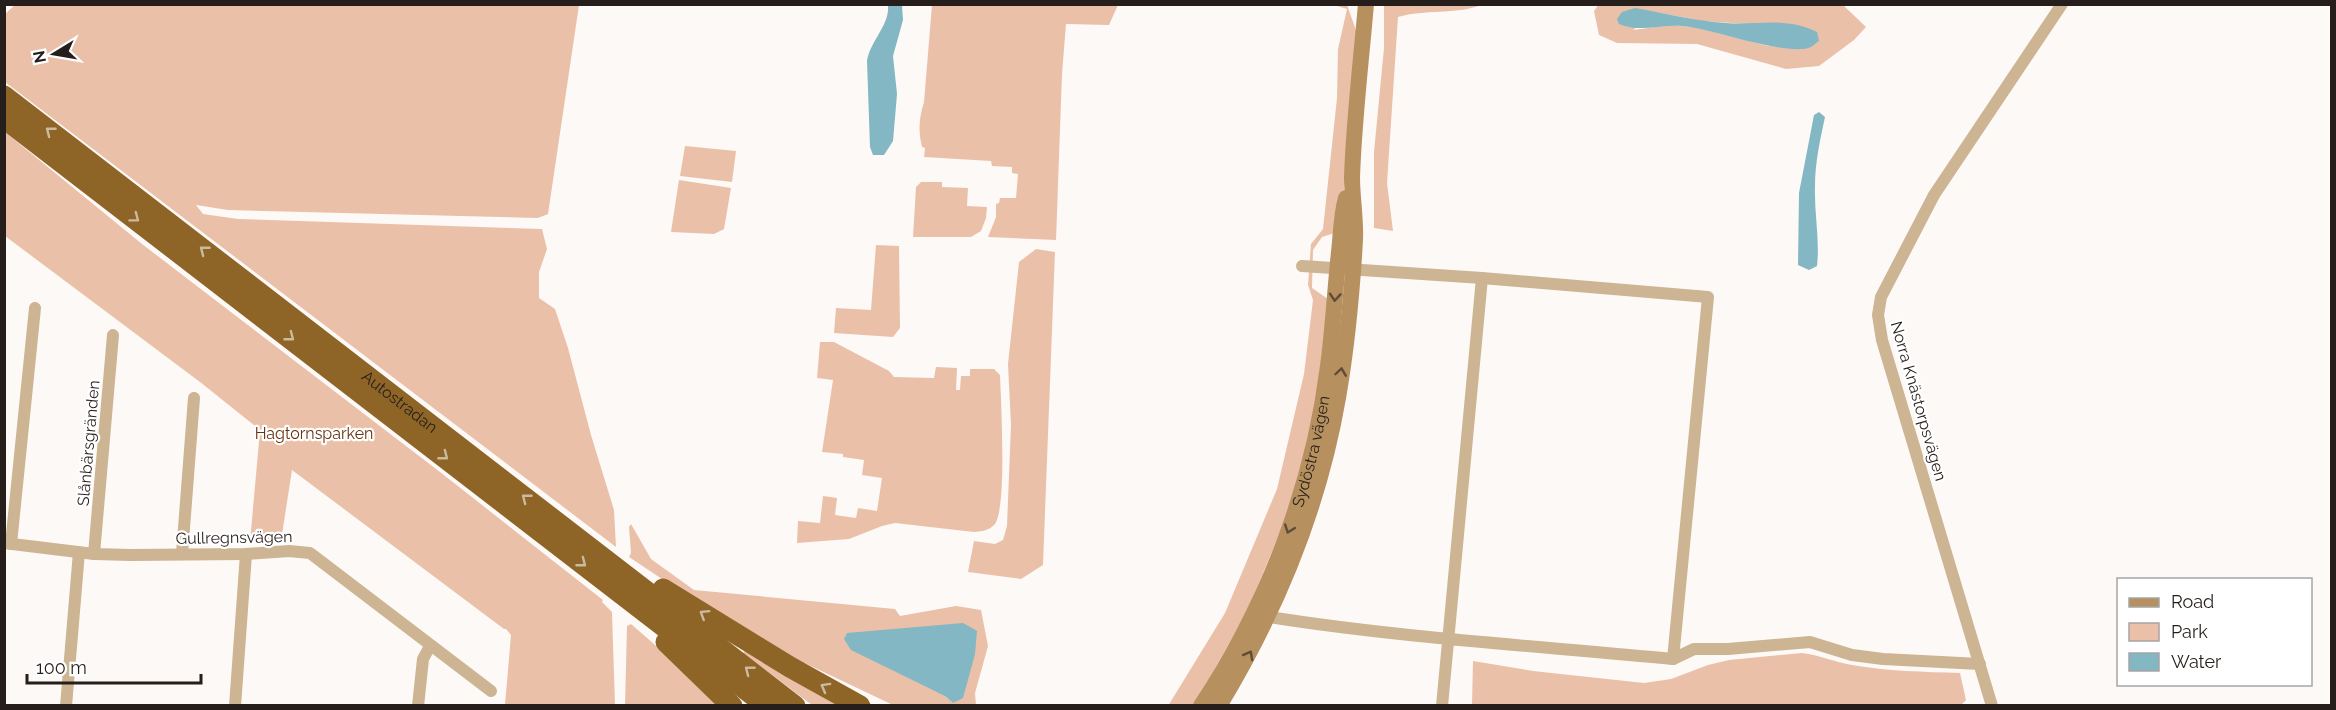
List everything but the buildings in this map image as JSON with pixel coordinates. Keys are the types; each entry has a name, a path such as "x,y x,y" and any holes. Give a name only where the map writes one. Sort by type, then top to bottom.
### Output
{"highway":[{"name":"Autostradan","path":"4,96 795,705"},
{"name":"Autostradan","path":"4,118 767,705"},
{"path":"573,534 790,667 860,705"},
{"path":"604,580 732,705"}],"main road":[{"name":"Sydöstra vägen","path":"1201,705 1238,646 1260,601 1296,507 1313,446 1345,268 1355,238 1352,177 1366,4"},
{"name":"Sydöstra vägen","path":"1219,705 1269,617 1300,541 1324,464 1338,397 1345,268"}],"street":[{"name":"Norra Knästorpsvägen","path":"1992,705 1882,340 1878,306 1889,279 1934,195 2062,4"},
{"path":"1302,266 1708,297 1673,659"},
{"path":"1442,705 1482,278"},
{"path":"8,544 35,308"},
{"name":"Slånbärsgränden","path":"94,554 113,335"},
{"path":"182,554 194,398"},
{"name":"Gullregnsvägen","path":"8,544 94,554 246,554 289,551 310,553 491,691"},
{"path":"66,705 79,552"},
{"path":"235,705 246,554"},
{"path":"1269,617 1356,630 1673,659 1694,649 1728,649 1810,642 1852,655 1883,659 1980,664"},
{"path":"418,705 423,659 430,646"}],"green space":[{"path":"16,4 579,5 548,214 538,218 228,210 196,205 203,214 238,219 542,229 547,249 539,272 539,298 555,309 568,348 614,510 616,547 5,82 5,14"},
{"path":"1599,4 1843,5 1866,27 1854,40 1819,66 1786,69 1697,44 1617,43 1599,35 1594,11","holes":["1655,12 1703,21 1746,24 1811,47 1768,46 1694,27 1671,25 1633,30"]},
{"path":"932,5 1118,5 1109,25 1066,24 1056,240 988,237 996,217 996,204 999,203 1000,198 1016,198 1018,174 1012,173 1012,167 992,166 991,161 924,157 925,148 922,147 920,124"},
{"path":"1334,5 1347,5 1357,33 1338,232 1322,237 1313,250 1312,288 1328,299 1316,408 1290,508 1246,614 1194,705 1168,706 1225,613 1277,489 1304,374 1313,300 1308,285 1311,244 1323,229 1337,98 1338,49 1347,9"},
{"path":"1384,5 1481,5 1461,10 1398,17 1387,183 1393,231 1374,228 1374,152 1384,48"},
{"name":"Hagtornsparken","path":"5,132 142,244 603,600 602,602 612,612 615,705 505,705 511,635 506,629 292,470 281,541 250,542 260,430 200,382 5,236"},
{"path":"685,146 736,151 732,182 680,176"},
{"path":"679,180 731,188 724,229 714,234 671,232"},
{"path":"921,182 942,182 942,187 968,188 967,206 987,207 981,231 971,237 913,237 916,187"},
{"path":"876,245 899,246 900,328 893,337 834,333 836,308 871,310"},
{"path":"1036,249 1055,252 1043,565 1021,579 968,572 974,541 995,544 1003,540 1007,526 1011,425 1008,364 1019,262"},
{"path":"820,342 834,342 889,371 894,377 934,378 936,367 957,368 956,390 960,390 961,376 970,376 970,369 994,369 1000,375 1002,476 999,514 993,526 974,532 895,523 849,539 797,543 798,521 820,523 823,496 837,498 835,515 856,518 858,508 877,511 882,478 862,475 864,460 843,457 843,454 822,452 833,380 817,378"},
{"path":"631,524 651,559 694,590 895,609 900,616 956,606 981,610 988,646 975,693 976,705 893,705 794,658 707,609 629,557 631,553 629,527","holes":["976,631 953,703 945,696"]},
{"path":"631,624 725,706 625,706 627,626"},
{"path":"746,650 847,705 812,705 743,653"},
{"path":"1802,653 1865,667 1960,673 1966,700 1960,706 1472,705 1473,661 1533,671 1644,683 1671,679 1729,660"}],"water":[{"path":"888,5 902,5 903,20 893,56 897,94 893,141 884,155 873,155 870,147 867,61 886,19"},
{"path":"1635,8 1714,22 1794,24 1817,32 1819,41 1811,47 1786,48 1768,46 1683,26 1635,28 1619,24 1617,19 1622,12"},
{"path":"1819,112 1825,117 1815,177 1818,256 1817,266 1809,270 1798,265 1799,193 1814,115"},
{"path":"963,623 977,631 975,654 963,698 953,703 945,696 851,650 844,639 847,633"}]}
